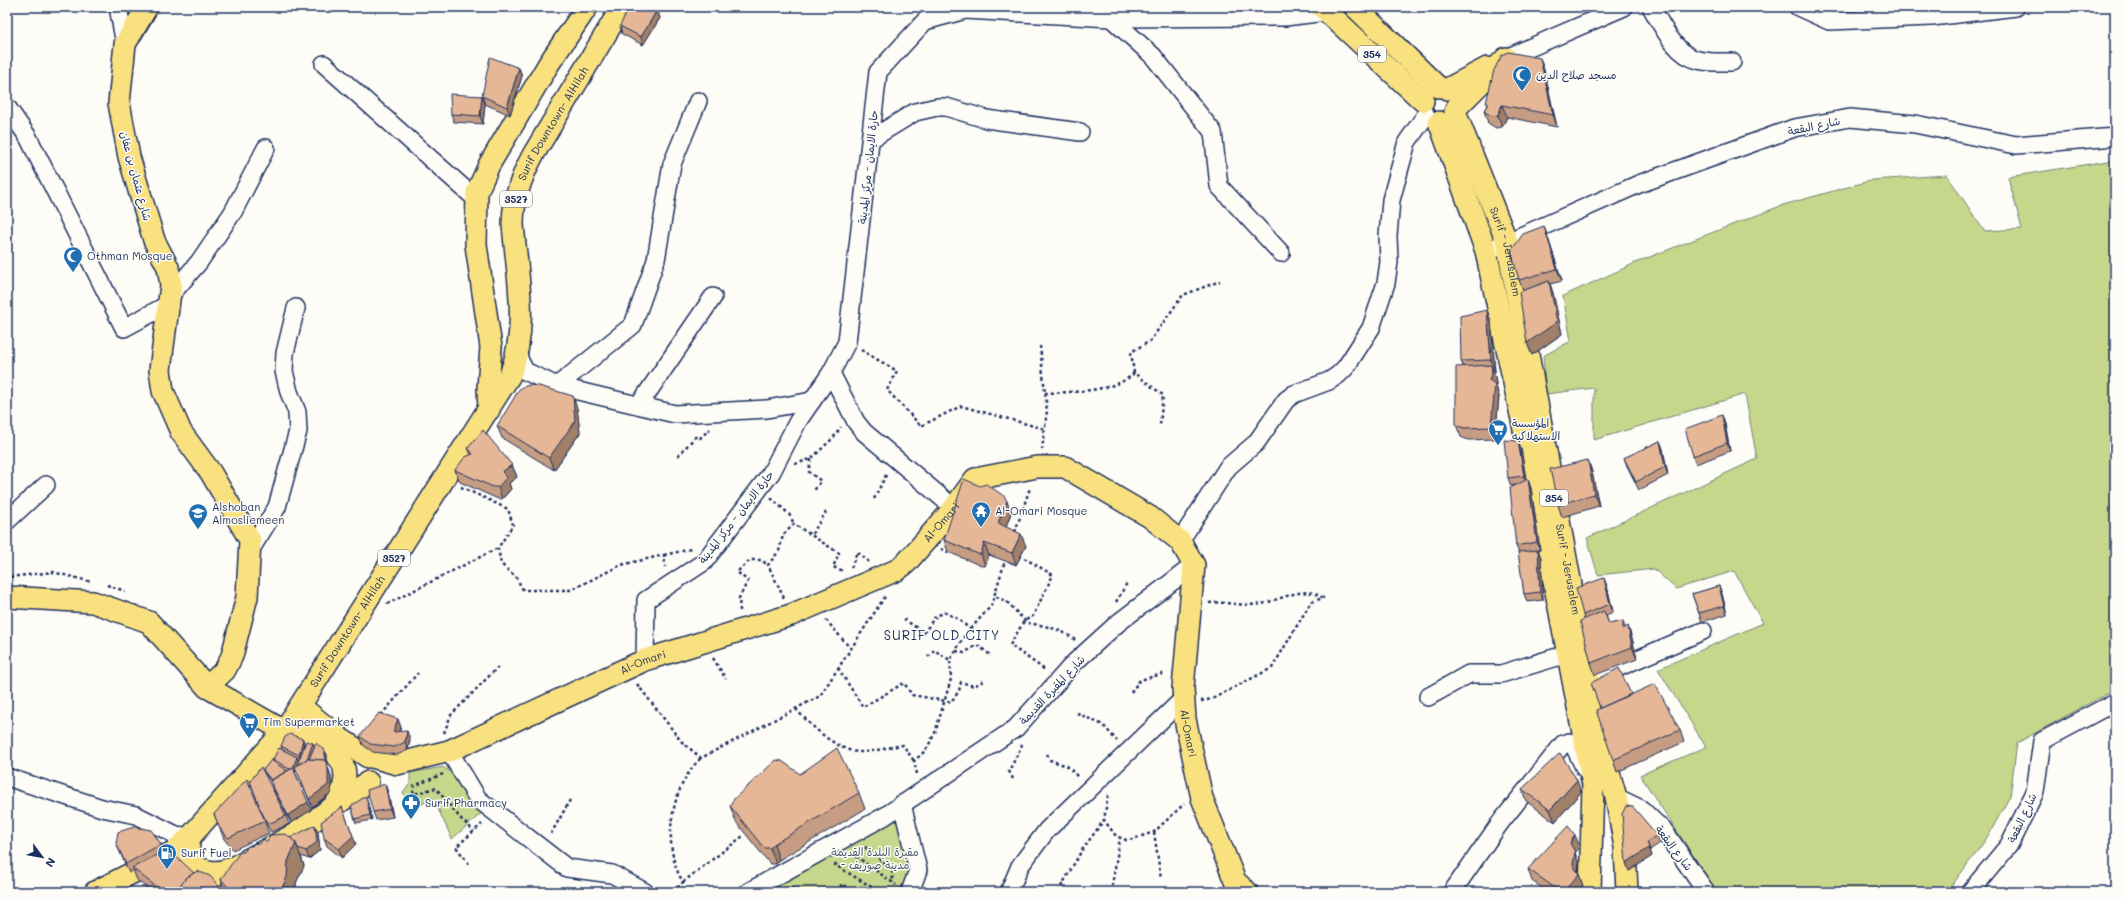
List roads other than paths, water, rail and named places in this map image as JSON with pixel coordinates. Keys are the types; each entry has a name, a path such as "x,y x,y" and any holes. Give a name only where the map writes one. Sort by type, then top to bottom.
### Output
{"main road":[{"path":"125,44 147,7"},
{"path":"489,410 488,388 491,346 476,246 476,200 478,189 489,165 548,65 587,7"},
{"name":"Surif Downtown- AlHilah","path":"284,731 510,375 518,348 521,318 513,210 521,180 533,155 622,7"},
{"path":"1324,9 1351,7 1363,11 1442,88"},
{"name":"354","path":"1324,9 1440,111"},
{"name":"شارع عثمان بن عفان","path":"125,44 118,103 129,156 151,233 170,276 160,375 163,392 181,432 211,473 231,510 246,531 250,540 251,549 246,597 232,656 225,670 206,687"},
{"path":"1506,58 1440,111 1428,92 1442,88 1506,58"},
{"name":"Surif - Jerusalem","path":"1440,111 1507,242 1603,752 1615,796 1625,847 1627,892"},
{"name":"Surif - Jerusalem","path":"1440,111 1486,251 1532,466 1593,785 1590,892"},
{"name":"Al-Omari","path":"335,805 368,782 361,773 361,766 369,758 387,764 452,759 637,663 791,615 897,570 906,563 954,508 975,479 1037,467 1065,467 1150,517 1180,541 1194,565 1190,700 1202,798 1235,881 1247,892"},
{"path":"7,598 93,602 149,622 206,687 284,731 293,729 304,732 336,754 342,764 345,781 342,794 335,805 295,834 234,867 215,873 197,866 189,854 190,837"},
{"path":"300,706 361,753 387,764"},
{"name":"3527","path":"95,892 173,852 190,837 284,731"},
{"path":"1593,813 1596,798 1601,791 1608,788 1615,796"},
{"path":"199,892 234,867"}],"street":[{"path":"118,7 125,44"},
{"path":"1506,58 1624,7"},
{"path":"1651,7 1671,40 1690,57 1702,61 1732,62"},
{"path":"1798,7 1831,14 1931,12 2016,7"},
{"name":"حارة الايمان - مركز المدينة","path":"637,663 646,600 704,562 771,473 798,421 831,373 847,342 872,139 878,72 925,21 965,10 1111,18 1285,17 1324,9"},
{"path":"1111,18 1153,56 1213,132 1219,186 1281,253"},
{"path":"324,64 476,200"},
{"path":"557,386 633,324 656,260 670,169 698,101"},
{"path":"7,107 28,137 124,328 168,302 199,262 233,212 266,148"},
{"path":"872,139 915,112 937,107 946,107 986,119 1080,132"},
{"path":"1180,541 1228,466 1256,443 1286,400 1294,394 1323,384 1338,375 1346,367 1371,328 1386,283 1389,262 1388,236 1391,200 1407,142 1440,111"},
{"name":"شارع البقعة","path":"1486,251 1639,184 1786,131 1850,118 1914,124 2016,145 2115,137"},
{"path":"7,128 28,137"},
{"path":"639,405 713,297"},
{"path":"251,549 277,507 298,431 297,412 287,387 284,371 285,353 296,308"},
{"path":"518,348 519,359 526,371 557,386 675,414 767,409 812,401"},
{"path":"831,373 856,422 864,432 954,508"},
{"path":"7,522 46,485"},
{"name":"شارع المقبرة القديمة","path":"748,892 885,816 1016,728 1075,662 1118,623 1194,565"},
{"path":"1589,680 1703,631"},
{"path":"1428,697 1468,674 1501,674 1567,654"},
{"path":"1009,892 1020,866 1047,830 1190,700"},
{"name":"شارع البقعة","path":"1970,892 2009,845 2035,792 2042,741 2115,702"},
{"path":"1452,892 1500,823 1563,744 1569,742 1574,746 1593,785"},
{"path":"452,759 478,799 566,868 612,874 650,889"},
{"path":"7,777 102,808 136,815 176,835 190,837"},
{"name":"شارع البقعة","path":"1615,796 1641,809 1665,832 1706,892"},
{"path":"902,804 918,870 905,891"}],"place":[{"name":"مسجد صلاح الدين","path":"1522,92"},
{"name":"Othman Mosque","path":"73,273"},
{"name":"المؤسسة الاستهلاكيه","path":"1498,446"},
{"name":"Al-Omari Mosque","path":"981,528"},
{"name":"Alshoban Almosliemeen","path":"198,530"},
{"name":"Tim Supermarket","path":"249,739"},
{"name":"Surif Pharmacy","path":"411,820"},
{"name":"Surif Fuel","path":"167,870"}],"district":[{"name":"SURIF OLD CITY","path":"942,635"}],"park label":[{"name":"مقبرة البلدة القديمة - مدينة صوريف","path":"875,858"}]}
